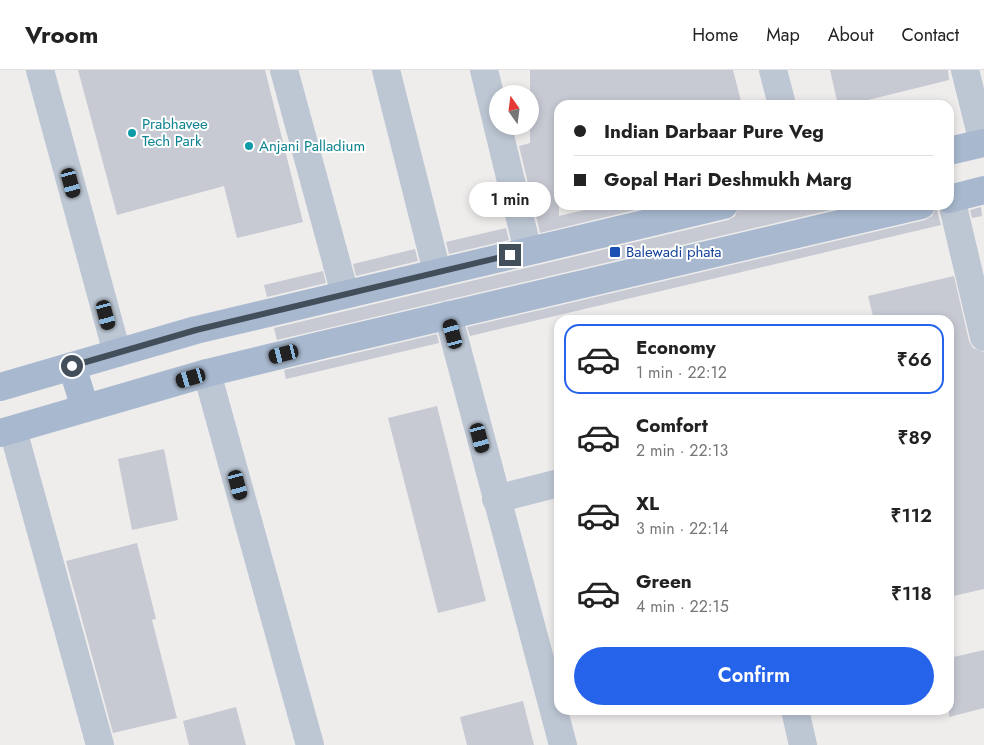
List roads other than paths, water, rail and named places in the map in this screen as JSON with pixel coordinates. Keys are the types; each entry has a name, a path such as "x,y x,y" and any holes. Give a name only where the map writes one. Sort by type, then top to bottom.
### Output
{"main road":[{"path":"954,150 984,143"},
{"path":"954,197 984,190"},
{"path":"0,387 196,330 703,210"},
{"path":"6,432 207,373 900,210"},
{"path":"72,366 85,408"}],"street":[{"path":"40,70 117,353"},
{"path":"284,70 345,294"},
{"path":"386,70 438,272"},
{"path":"484,70 528,251"},
{"path":"773,70 781,100"},
{"path":"965,70 984,143"},
{"path":"953,210 984,337"},
{"path":"448,315 554,712"},
{"path":"207,373 310,745"},
{"path":"6,432 100,745"},
{"path":"496,499 554,485"},
{"path":"555,715 563,745"},
{"path":"796,715 803,745"}],"place":[{"name":"Prabhavee Tech Park","path":"132,133"},
{"name":"Anjani Palladium","path":"249,146"},
{"name":"Balewadi phata","path":"615,252"}]}
